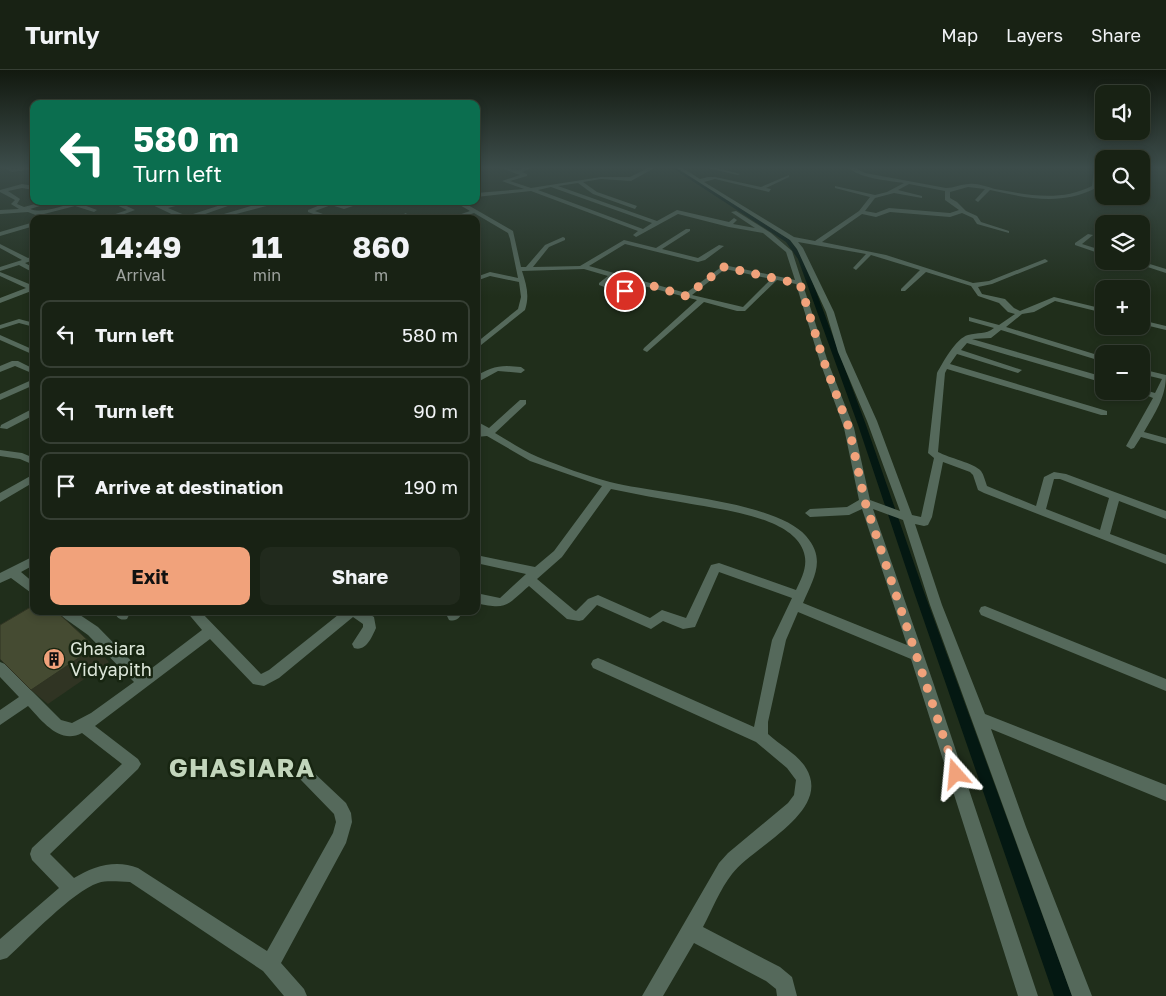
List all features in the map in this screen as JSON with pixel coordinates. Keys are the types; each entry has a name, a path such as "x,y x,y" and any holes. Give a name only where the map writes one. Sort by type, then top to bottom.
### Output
{"street":[{"path":"28,210 44,215"},
{"path":"40,213 51,210"},
{"path":"116,215 131,210"},
{"path":"198,215 212,210"},
{"path":"225,215 242,210"},
{"path":"311,210 310,211 322,215"},
{"path":"461,215 474,210"},
{"path":"475,210 511,232 518,268 523,281 525,302 521,310 480,344"},
{"path":"587,210 642,231"},
{"path":"621,210 657,223"},
{"path":"732,210 768,234 789,251 824,362 849,428 868,504 1028,996"},
{"path":"745,210 789,238 800,248 830,312 842,352 872,421 903,517 1082,996"},
{"path":"817,242 860,212 876,215 888,210"},
{"path":"892,210 950,215 962,211 975,217 979,223 1007,232"},
{"path":"518,268 575,269 584,267 677,212 748,230 870,253 973,285 990,283 1045,261"},
{"path":"729,224 741,216"},
{"path":"0,234 30,225"},
{"path":"658,250 688,230"},
{"path":"1090,235 1077,244 1095,250"},
{"path":"528,268 547,246 563,239"},
{"path":"624,242 698,260 704,259 721,246"},
{"path":"0,246 30,259"},
{"path":"856,268 870,253"},
{"path":"0,269 30,259"},
{"path":"20,263 30,269"},
{"path":"584,267 742,310 775,279"},
{"path":"686,296 724,267 800,284"},
{"path":"1150,267 1166,272"},
{"path":"903,290 925,269"},
{"path":"0,274 30,287"},
{"path":"480,277 490,274 523,281"},
{"path":"614,275 602,284 625,291 640,282"},
{"path":"0,282 10,279"},
{"path":"973,285 980,295 1002,301 1011,310 1019,313"},
{"path":"0,301 30,289"},
{"path":"984,337 1000,328 1019,313 1031,310 1049,300 1054,299 1095,309"},
{"path":"647,350 702,300"},
{"path":"972,319 1095,357"},
{"path":"25,322 30,320"},
{"path":"0,327 19,321 30,324"},
{"path":"1150,324 1166,328"},
{"path":"1050,358 984,337 974,336 966,339 944,365 941,373 932,449 939,457 974,470 978,474 982,488 1166,560"},
{"path":"0,337 30,351"},
{"path":"966,339 1095,377"},
{"path":"956,351 1018,370"},
{"path":"0,369 15,363 30,370"},
{"path":"944,365 1104,413"},
{"path":"480,377 500,367 521,370"},
{"path":"1131,446 1161,396 1166,379 1150,374"},
{"path":"0,398 30,384"},
{"path":"523,402 483,434 534,459 608,485 768,517 786,526 808,546 813,560 811,571 779,640 761,722 761,737"},
{"path":"4,428 30,413"},
{"path":"1139,433 1166,441"},
{"path":"0,453 22,456 30,460"},
{"path":"810,513 849,511 868,504 903,517 924,522 928,518 939,457"},
{"path":"1040,511 1049,477 1054,475 1062,476 1166,515"},
{"path":"0,498 30,479"},
{"path":"480,599 498,603 504,601 558,554 608,485"},
{"path":"1104,536 1115,496"},
{"path":"480,561 532,575 571,615 580,616 592,602 598,600 651,624 662,615 688,625 714,568 719,567 917,655"},
{"path":"0,578 30,562"},
{"path":"12,572 30,587"},
{"path":"985,610 1166,685"},
{"path":"70,615 93,631 143,682"},
{"path":"196,615 252,676 258,680 264,680 347,615"},
{"path":"359,615 369,621 370,628 359,644"},
{"path":"0,668 57,726 73,730 84,726 211,631"},
{"path":"598,664 727,724 761,737 770,748 793,764 802,776 803,791 797,805 725,869 652,996"},
{"path":"0,718 30,697"},
{"path":"980,719 995,723 1166,793"},
{"path":"73,890 38,854 134,764 84,726"},
{"path":"270,964 340,837 344,824 343,814 337,806 306,775"},
{"path":"0,951 91,877 112,872 132,874 270,964 297,996"},
{"path":"691,931 773,974 785,984 787,996"}],"building":[{"name":"Ghasiara Vidyapith","path":"30,607 30,615 60,615 95,647 31,690 0,659 0,625"}],"waterway":[{"path":"740,210 788,241 801,259 862,425 919,592 1063,996"}],"place":[{"name":"Ghasiara Vidyapith","path":"54,659"}],"district":[{"name":"GHASIARA","path":"242,768"}],"route":[{"path":"625,291 628,291 640,282 686,296 724,267 800,284 824,362 849,428 865,502 956,774"}]}
